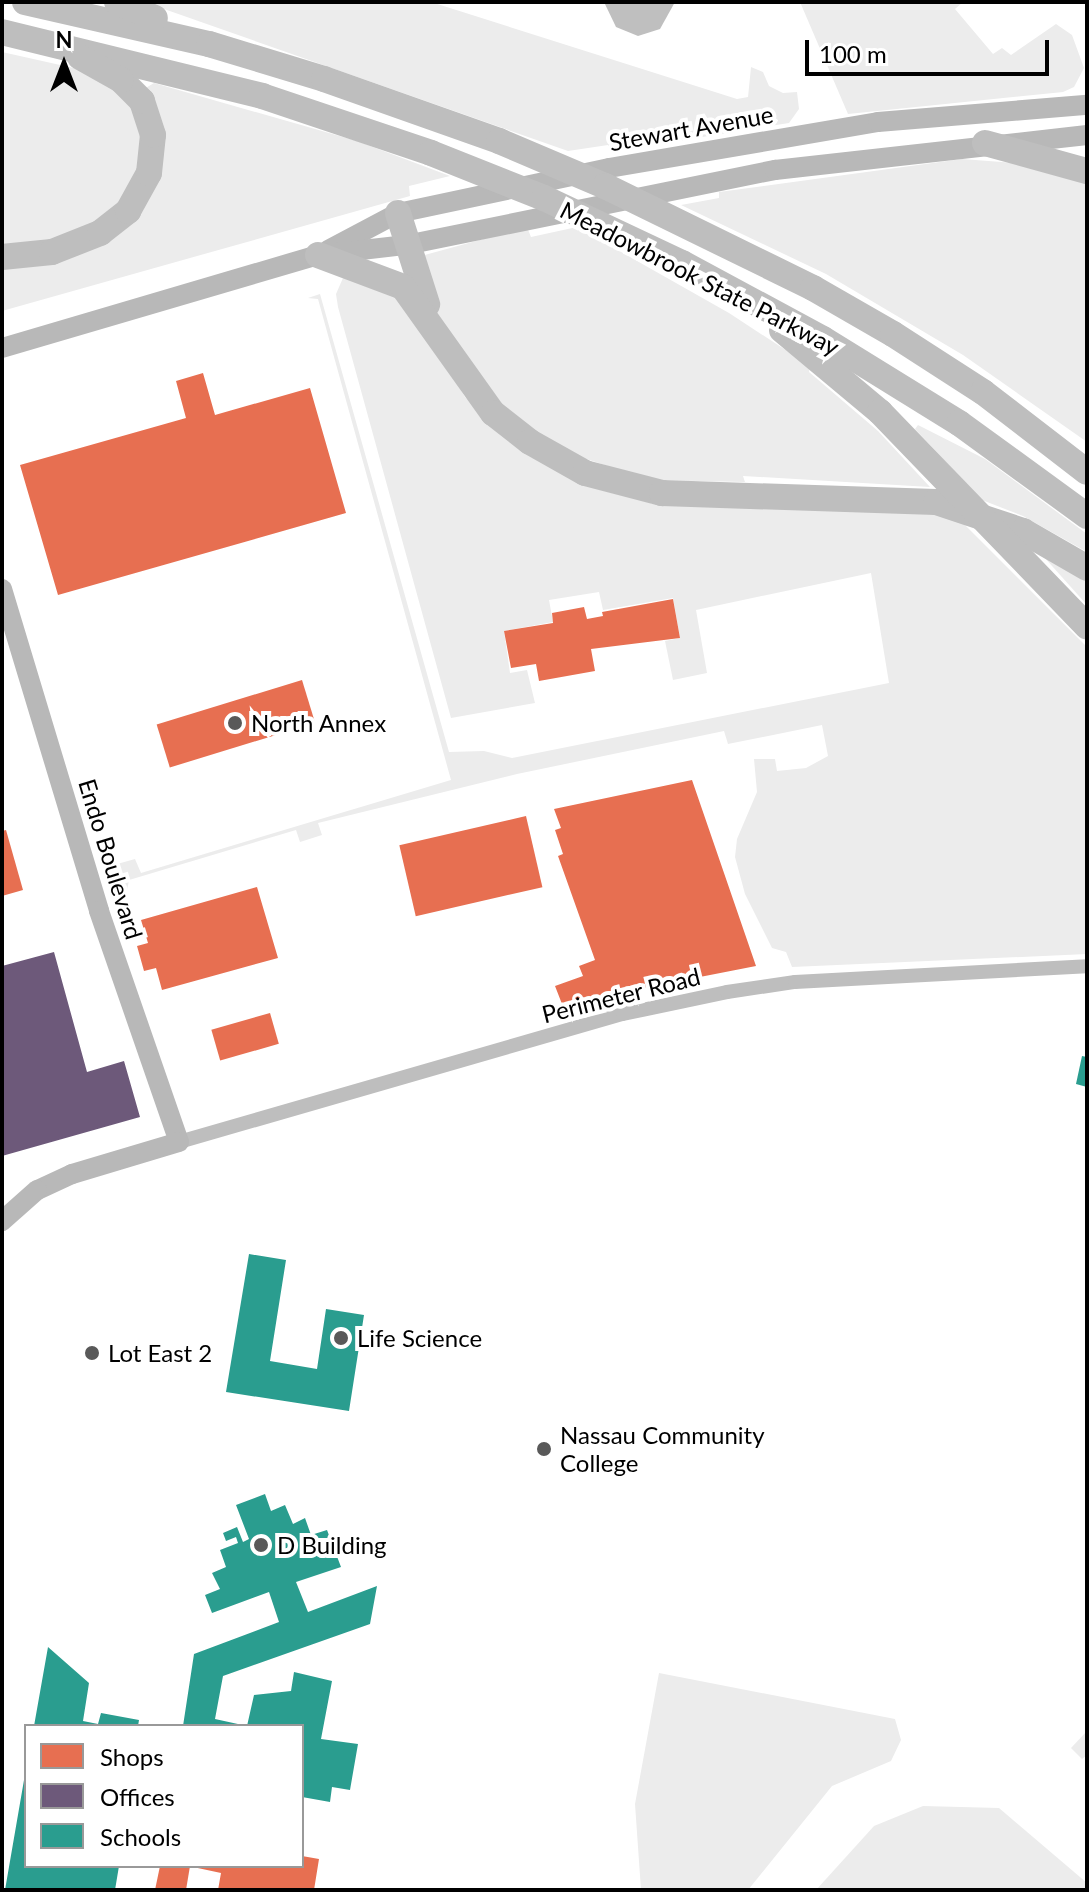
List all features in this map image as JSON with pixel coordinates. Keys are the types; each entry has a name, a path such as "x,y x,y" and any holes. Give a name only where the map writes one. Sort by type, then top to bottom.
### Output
{"highway":[{"name":"Meadowbrook State Parkway","path":"25,2 209,44 369,93 499,141 761,262 893,334 983,392 1087,472"},
{"path":"117,2 209,44"},
{"name":"Meadowbrook State Parkway","path":"2,32 213,81 417,147 579,213 730,288 910,392 1087,516"},
{"path":"2,257 52,252 100,233 134,202 152,162 152,126 136,93 51,42"},
{"path":"985,143 1087,171"},
{"path":"398,213 406,245 443,345"},
{"path":"318,255 403,287 464,379 510,427 549,455 604,480 662,493 936,502 1038,539 1087,568"},
{"path":"730,288 880,412 1087,626"}],"main road":[{"name":"Stewart Avenue","path":"318,255 398,213 609,168 878,122 1087,105"},
{"name":"Stewart Avenue","path":"2,348 318,255 406,245 775,170 985,143 1087,135"},
{"name":"Endo Boulevard","path":"2,589 99,911 179,1142"},
{"path":"2,1221 37,1190 72,1174 179,1142"}],"street":[{"name":"Perimeter Road","path":"179,1142 623,1014 727,992 795,982 1087,966"}],"shaded area":[{"path":"144,2 431,2 737,99 748,97 751,67 763,72 769,86 783,93 797,92 799,109 789,123 610,152 608,145 568,151"},
{"path":"604,2 675,2 660,29 638,36 616,27"},
{"path":"800,2 963,2 955,9 993,54 1002,48 1011,55 1056,24 1072,35 1084,68 1074,87 1063,92 848,114"},
{"path":"2,52 96,73 136,106 143,156 130,192 102,221 62,240 2,247"},
{"path":"154,83 357,141 450,176 409,186 410,196 2,311 2,262 137,206 144,89"},
{"path":"962,159 1042,165 1087,181 1087,442 963,355 826,274 681,205 719,198 719,192"},
{"path":"527,227 531,237 577,227 729,313 810,366 809,372 878,431 930,487 743,476 745,482 651,480 574,455 533,433 501,403 438,316 417,266 421,256"},
{"path":"343,278 402,292 465,397 503,432 650,498 651,504 896,507 958,518 1087,647 1087,954 792,967 786,952 772,948 745,894 735,857 737,839 757,792 754,759 775,759 777,771 806,768 828,756 822,725 728,744 724,731 517,774 318,823 322,835 300,842 296,830 129,880 126,896 114,898 110,866 135,859 141,873 451,780 318,299 308,298 320,294 449,752 484,751 512,758 889,683 871,573 696,610 707,673 673,680 665,641 680,638 673,598 603,610 599,592 549,600 553,622 504,631 510,673 527,670 535,703 451,718 338,307 336,294"},
{"path":"918,425 985,459 1087,534 1087,552 1023,516 982,500 915,429"},
{"path":"1035,547 1087,579 1087,605"},
{"path":"659,1673 895,1719 901,1740 891,1761 832,1786 748,1890 641,1890 635,1804"},
{"path":"1087,1731 1087,1755 1082,1759 1071,1748"},
{"path":"923,1806 999,1808 1087,1883 1087,1890 816,1890 874,1826"}],"building: Shops":[{"path":"203,373 215,415 310,388 346,513 58,595 20,465 186,418 176,381"},
{"path":"673,599 680,638 591,649 595,671 539,681 536,664 511,668 504,631 553,623 552,613 584,607 587,619 603,616 602,612"},
{"name":"North Annex","path":"302,680 315,723 170,767 157,724"},
{"path":"692,780 756,966 562,1004 555,986 583,976 579,966 595,960 558,856 563,854 555,830 561,828 554,809"},
{"path":"526,816 542,887 416,916 399,845"},
{"path":"6,830 23,890 2,896 2,831"},
{"path":"257,887 278,958 162,990 156,968 144,971 137,946 148,943 141,920"},
{"path":"270,1013 279,1044 220,1061 211,1030"},
{"path":"304,1856 319,1859 314,1890 218,1890 221,1873 198,1868 304,1868"},
{"path":"160,1868 190,1868 186,1890 155,1890"}],"building: Offices":[{"path":"54,952 87,1072 124,1061 140,1117 2,1156 2,966"}],"building: Schools":[{"path":"1082,1056 1087,1057 1087,1087 1076,1084"},
{"name":"Life Science","path":"249,1254 286,1260 270,1361 317,1369 326,1309 364,1315 349,1411 226,1392"},
{"name":"D Building","path":"265,1494 271,1511 285,1505 293,1524 305,1518 311,1535 327,1530 341,1567 296,1582 308,1612 377,1586 370,1624 223,1676 215,1719 238,1724 183,1724 194,1654 279,1622 269,1592 212,1613 205,1595 220,1589 212,1573 226,1567 220,1550 238,1543 236,1537 226,1541 223,1533 237,1527 243,1542 249,1539 236,1505"},
{"path":"48,1647 89,1683 83,1721 98,1724 34,1724"},
{"path":"294,1672 332,1681 321,1739 358,1744 350,1790 332,1787 330,1802 304,1797 304,1724 247,1724 254,1695 291,1691"},
{"path":"101,1713 139,1720 138,1724 98,1724"},
{"path":"24,1780 24,1868 119,1868 115,1890 5,1890"}],"place":[{"name":"North Annex","path":"235,723"},
{"name":"Life Science","path":"341,1338"},
{"name":"Lot East 2","path":"92,1353"},
{"name":"Nassau Community College","path":"544,1449"},
{"name":"D Building","path":"261,1545"}]}
